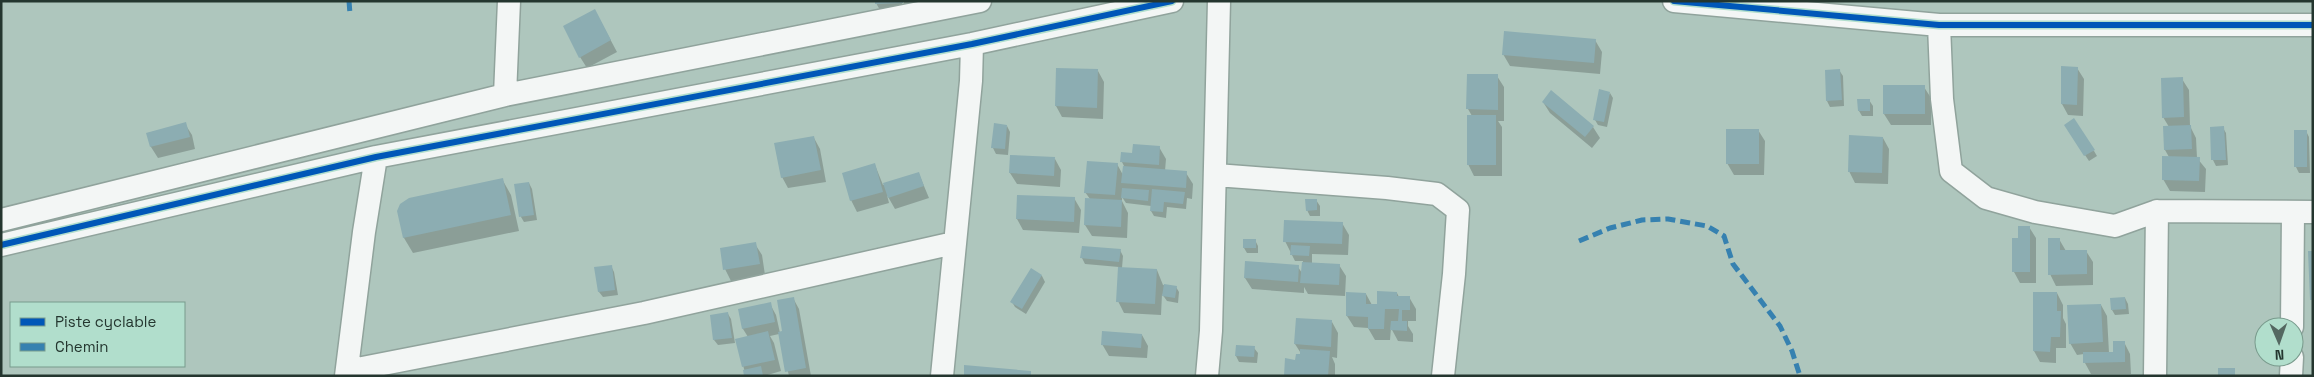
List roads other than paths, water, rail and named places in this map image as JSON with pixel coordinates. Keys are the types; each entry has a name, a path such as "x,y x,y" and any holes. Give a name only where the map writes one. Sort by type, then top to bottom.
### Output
{"street":[{"path":"505,95 509,1"},
{"path":"1,220 505,95 980,1"},
{"path":"1,245 376,157 972,44 1172,1"},
{"path":"1207,376 1212,331 1219,1"},
{"path":"1674,1 1939,25 2313,25"},
{"path":"1939,25 1942,99 1951,171 1986,198 2035,212 2115,226 2157,211 2303,212 2293,317"},
{"path":"942,376 971,81 972,44"},
{"path":"376,157 364,232 347,373 644,313 954,243"},
{"path":"1216,175 1387,188 1437,194 1458,210 1454,274 1443,376"},
{"path":"2154,376 2157,211"}]}
